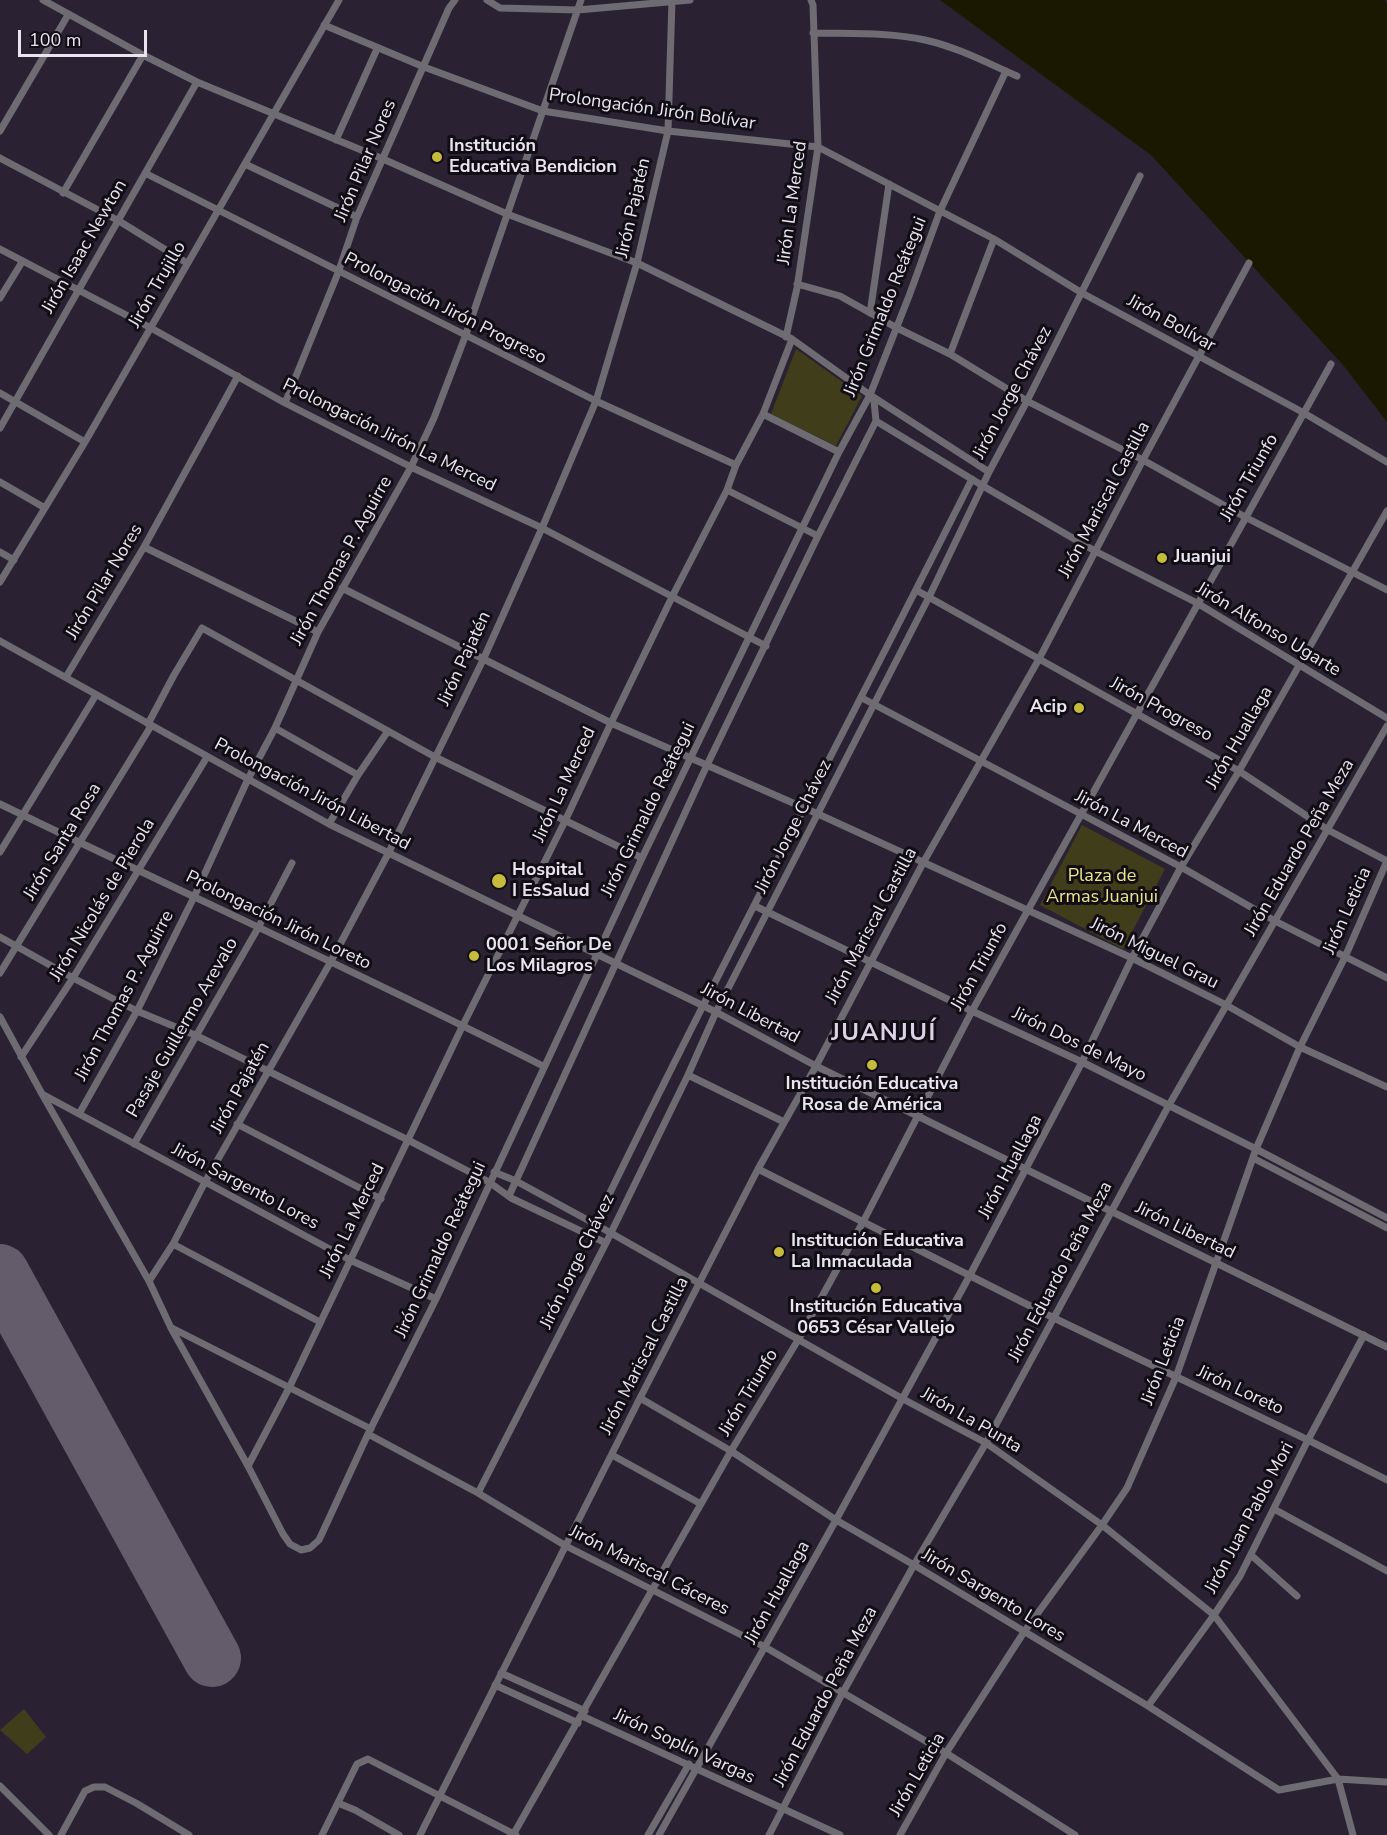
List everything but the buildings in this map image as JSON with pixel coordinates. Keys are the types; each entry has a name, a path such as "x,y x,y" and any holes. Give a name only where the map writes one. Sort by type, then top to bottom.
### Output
{"street":[{"path":"43,0 197,82 383,159 507,214 637,263 789,338 870,395 989,471"},
{"name":"Jirón Trujillo","path":"0,582 85,442 187,263 219,212 339,0"},
{"name":"Jirón Pilar Nores","path":"285,403 338,273 357,217 454,0"},
{"path":"487,0 500,8 578,10 690,0"},
{"name":"Jirón Thomas P. Aguirre","path":"79,1114 137,1011 194,897 318,632 411,467 434,418 465,337 581,0"},
{"name":"Jirón La Merced","path":"248,1466 289,1388 565,821 610,723 763,414 789,338 818,147 811,0"},
{"name":"Jirón Pajatén","path":"149,1281 173,1244 205,1182 330,963 388,854 483,660 596,401 637,263 668,131 672,1"},
{"path":"0,131 68,15"},
{"name":"Prolongación Jirón Bolívar","path":"324,25 377,49 543,111 668,131 818,147 940,211"},
{"path":"813,33 889,35 927,40 947,46 1017,76"},
{"path":"336,140 377,49"},
{"path":"63,193 143,55"},
{"name":"Jirón Grimaldo Reátegui","path":"248,1466 290,1544 301,1550 310,1548 319,1540 369,1432 436,1299 543,1066 690,758 839,452 870,395 940,211 1006,71"},
{"name":"Jirón Isaac Newton","path":"0,428 197,82"},
{"path":"0,158 118,221 187,263"},
{"path":"245,164 357,217"},
{"name":"Prolongación Jirón Progreso","path":"145,173 465,337 596,401 736,465"},
{"name":"Jirón Jorge Chávez","path":"478,1493 606,1243 688,1075 716,1012 928,597 989,471 1083,293 1140,176"},
{"path":"870,313 889,184"},
{"name":"Jirón Bolívar","path":"940,211 994,239 1083,293 1304,413 1387,462"},
{"path":"950,354 994,239"},
{"name":"Prolongación Jirón La Merced","path":"0,249 151,328 285,403 411,467 542,528 766,646"},
{"path":"0,298 22,262"},
{"name":"Jirón Mariscal Castilla","path":"420,1835 698,1283 758,1169 816,1066 922,862 1039,659 1249,263"},
{"path":"797,284 840,296 950,354 1027,401 1143,460 1245,517 1387,591"},
{"name":"Jirón Triunfo","path":"515,1835 731,1451 798,1340 863,1222 972,1011 1331,364"},
{"name":"Jirón Pilar Nores","path":"66,677 144,547 238,376"},
{"path":"0,393 85,442"},
{"path":"870,395 874,401 876,421"},
{"path":"763,414 839,452"},
{"name":"Jirón Grimaldo Reátegui","path":"509,1196 707,765 876,421"},
{"name":"Jirón Alfonso Ugarte","path":"876,421 1095,551 1197,603 1387,718"},
{"name":"Jirón Jorge Chávez","path":"590,1236 803,808 862,698 972,479"},
{"path":"0,482 45,508"},
{"path":"727,490 818,536"},
{"name":"Jirón Huallaga","path":"648,1835 765,1647 836,1520 1027,1169 1180,867 1239,771 1387,511"},
{"path":"144,547 318,632"},
{"path":"0,552 14,560"},
{"name":"Jirón Miguel Grau","path":"342,588 610,723 818,814 1132,958 1226,1005 1300,1047 1387,1087"},
{"name":"Jirón Progreso","path":"916,590 1239,771 1328,830 1387,861"},
{"name":"Jirón Santa Rosa","path":"0,973 150,725 174,675 202,628 296,679"},
{"name":"Prolongación Jirón Libertad","path":"0,641 329,824 616,964"},
{"path":"296,679 435,757 642,858"},
{"path":"0,852 96,694"},
{"name":"Jirón La Merced","path":"862,698 1080,816 1180,867 1275,921 1387,978"},
{"name":"Jirón Eduardo Peña Meza","path":"769,1835 843,1694 914,1565 986,1443 1169,1105 1387,726"},
{"path":"275,728 358,775"},
{"path":"329,824 388,730"},
{"name":"Jirón Nicolás de Pierola","path":"21,1057 73,978 207,757"},
{"name":"Prolongación Jirón Loreto","path":"0,804 79,844 464,1025 543,1066"},
{"name":"Jirón Leticia","path":"900,1835 946,1753 1024,1632 1127,1488 1176,1377 1256,1149 1300,1047 1345,957 1387,861"},
{"name":"Pasaje Guillermo Arevalo","path":"134,1144 258,928 292,863"},
{"name":"Jirón Dos de Mayo","path":"755,906 870,963 1082,1062 1387,1218"},
{"path":"0,937 137,1011 195,1035 408,1140 489,1182 543,1215 606,1243"},
{"name":"Jirón Libertad","path":"616,964 716,1012 816,1066 1387,1347"},
{"path":"0,1017 149,1281 171,1328 248,1466"},
{"path":"688,1075 784,1122"},
{"name":"Jirón Sargento Lores","path":"42,1094 350,1260 436,1299"},
{"path":"237,1124 381,1199"},
{"path":"1253,1158 1387,1228"},
{"name":"Jirón Loreto","path":"758,1169 1054,1318 1387,1480"},
{"name":"Jirón La Punta","path":"494,1172 516,1181 595,1224 903,1399 986,1443 1102,1525 1214,1615 1338,1779 1353,1835"},
{"path":"173,1244 320,1322"},
{"name":"Jirón Mariscal Cáceres","path":"171,1328 369,1432 566,1546 765,1647 946,1753 1075,1835"},
{"name":"Jirón Juan Pablo Mori","path":"1148,1706 1214,1615 1251,1555 1308,1440 1364,1335"},
{"name":"Jirón Sargento Lores","path":"640,1398 731,1451 836,1520 1148,1706 1279,1790 1338,1779 1387,1782"},
{"path":"612,1455 701,1504"},
{"path":"1274,1509 1387,1571"},
{"path":"1251,1555 1296,1596"},
{"name":"Jirón Soplín Vargas","path":"501,1672 583,1714 840,1835"},
{"path":"495,1685 578,1723"},
{"path":"322,1835 357,1764 368,1759 515,1835"},
{"name":"Jirón Huallaga","path":"659,1835 692,1766"},
{"path":"0,1786 49,1835"},
{"path":"61,1835 85,1791 94,1787 105,1787 116,1791 174,1832 189,1835"},
{"path":"338,1803 399,1835"}],"green space":[{"path":"796,349 862,396 836,446 771,414"},
{"name":"Plaza de Armas Juanjui","path":"1082,825 1165,869 1123,949 1040,905"},
{"path":"24,1709 46,1737 27,1754 0,1730"}],"shaded area":[{"path":"940,0 1384,0 1387,3 1387,422 1343,365 1151,155"}],"runway":[{"path":"0,1273 212,1658"}],"place":[{"name":"Institución Educativa Bendicion","path":"437,157"},
{"name":"Juanjui","path":"1162,558"},
{"name":"Acip","path":"1079,708"},
{"name":"Hospital I EsSalud","path":"499,881"},
{"name":"0001 Señor De Los Milagros","path":"474,956"},
{"name":"Institución Educativa Rosa de América","path":"872,1065"},
{"name":"Institución Educativa La Inmaculada","path":"779,1252"},
{"name":"Institución Educativa 0653 César Vallejo","path":"876,1288"}],"district":[{"name":"JUANJUÍ","path":"884,1034"}]}
